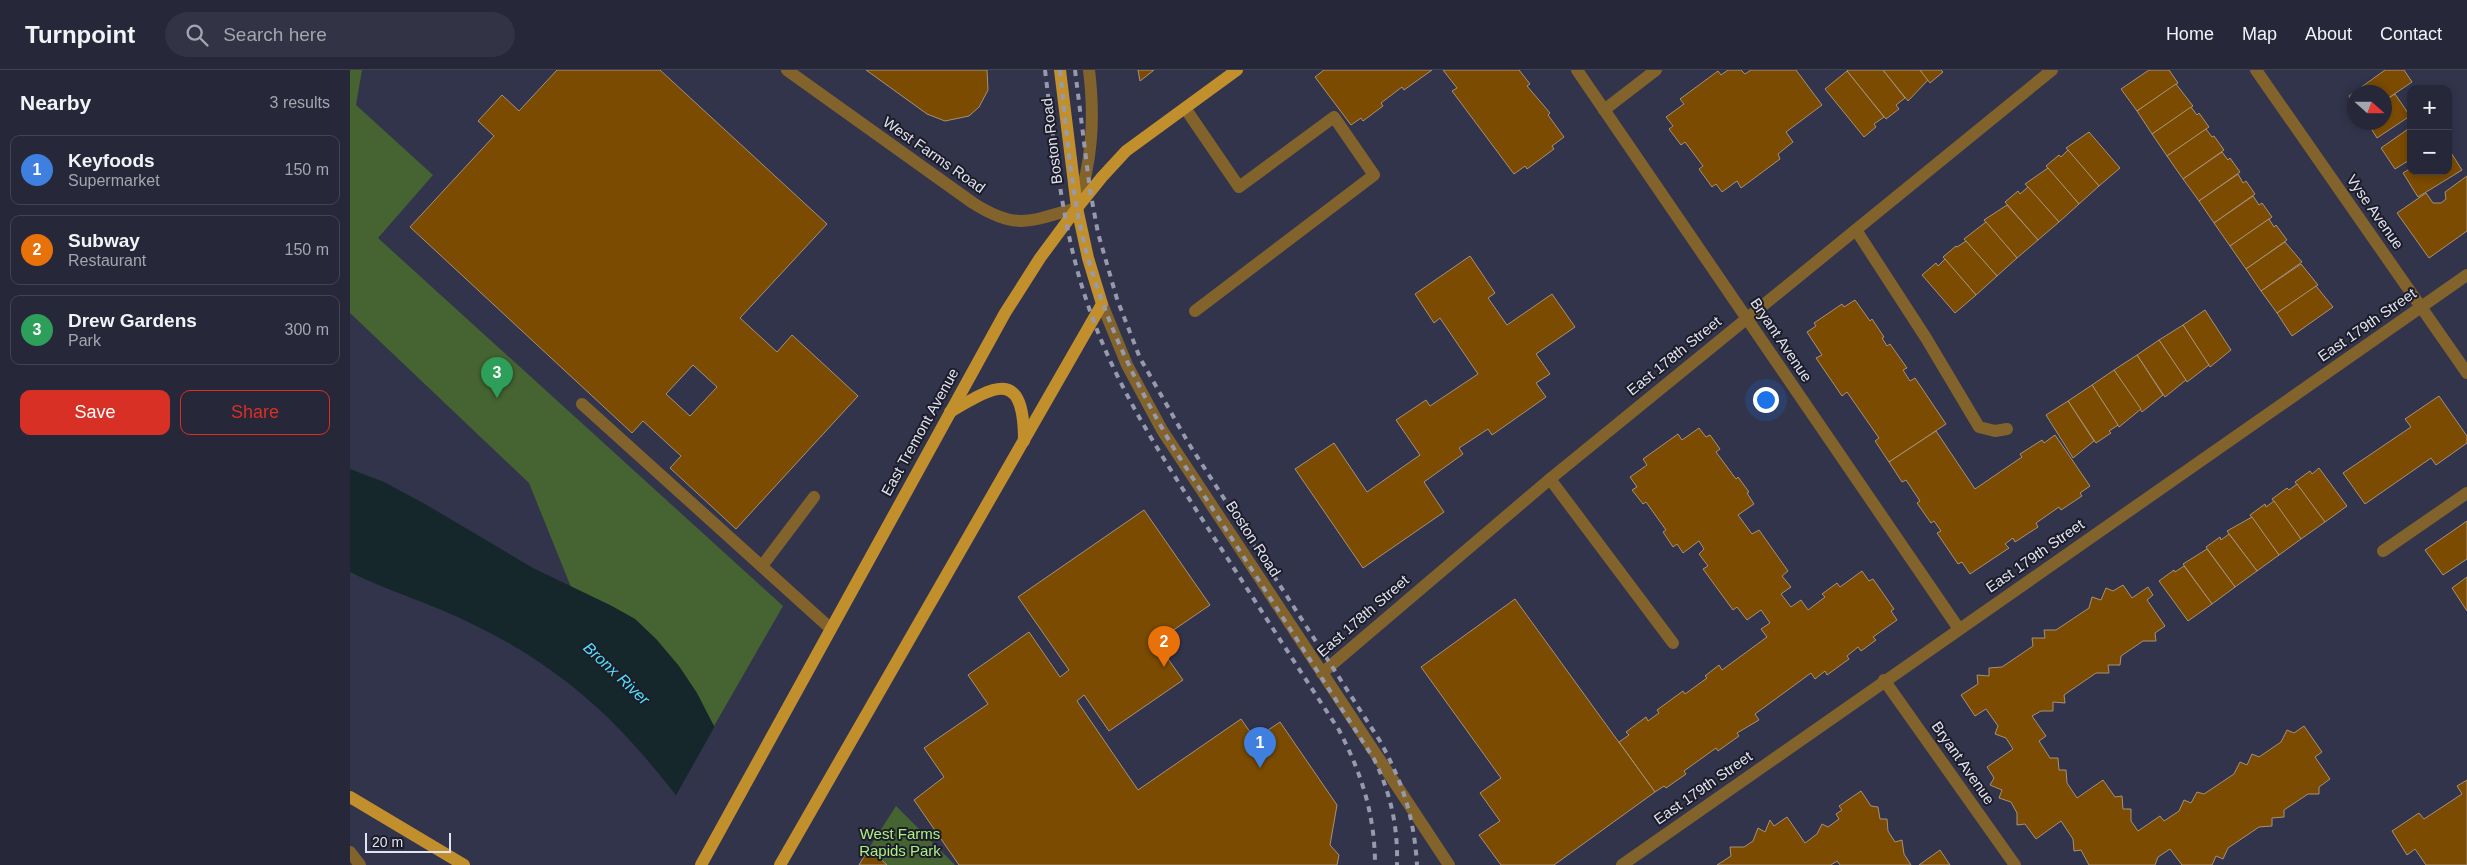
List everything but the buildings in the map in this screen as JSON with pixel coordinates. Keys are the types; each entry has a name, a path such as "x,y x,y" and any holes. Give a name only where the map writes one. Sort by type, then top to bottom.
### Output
{"main road":[{"name":"Boston Road","path":"1060,70 1077,208 1086,250 1102,304"},
{"name":"East Tremont Avenue","path":"701,864 948,413 1010,305 1077,208 1114,163 1237,70"},
{"path":"780,865 1102,304"},
{"path":"948,413 986,392 999,388 1004,389 1015,395 1019,401 1024,424 1024,441"},
{"path":"350,797 464,865"}],"street":[{"name":"West Farms Road","path":"787,70 972,203 994,216 1018,222 1034,220 1077,208"},
{"name":"Boston Road","path":"1077,208 1092,149 1093,104 1089,70"},
{"name":"Bryant Avenue","path":"1577,70 1958,628"},
{"path":"1604,110 1656,70"},
{"name":"East 178th Street","path":"1322,673 1550,479 2052,70"},
{"name":"Vyse Avenue","path":"2256,70 2467,373"},
{"path":"1185,108 1239,187 1334,116 1374,175 1195,311"},
{"path":"1856,230 1926,338 1979,427 1995,431 2008,429"},
{"name":"East 179th Street","path":"1622,865 1958,628 2467,275"},
{"name":"Boston Road","path":"1102,304 1127,365 1162,430 1449,865"},
{"path":"582,404 830,628"},
{"path":"1550,479 1673,643"},
{"path":"2383,551 2467,493"},
{"path":"762,566 814,497"},
{"name":"Bryant Avenue","path":"1884,680 2015,865"},
{"path":"350,852 360,865"}],"green space":[{"path":"350,70 362,70 356,105 433,175 378,238 783,606 714,726 657,640 635,619 571,587 529,483 350,313"},
{"name":"West Farms Rapids Park","path":"896,806 955,865 887,865 869,848"}],"water":[{"name":"Bronx River","path":"350,469 384,482 533,568 612,606 635,619 657,640 679,666 697,693 714,726 730,865 635,746 604,714 551,670 492,634 442,610 350,572"}],"pier":[{"path":"716,724 822,865 727,865 674,799"}],"railway":[{"path":"1045,70 1056,161 1072,250 1100,338 1113,368 1160,452 1339,730 1366,796 1373,829 1375,865"},
{"path":"1060,70 1077,212 1096,284 1115,334 1137,382 1176,452 1374,759 1385,785 1395,824 1397,865"},
{"path":"1075,70 1090,190 1098,233 1117,299 1140,358 1189,444 1380,741 1395,771 1406,801 1413,831 1417,865"}],"place":[{"name":"Drew Gardens","path":"497,398"},
{"name":"Subway","path":"1164,667"},
{"name":"Keyfoods","path":"1260,768"}]}
